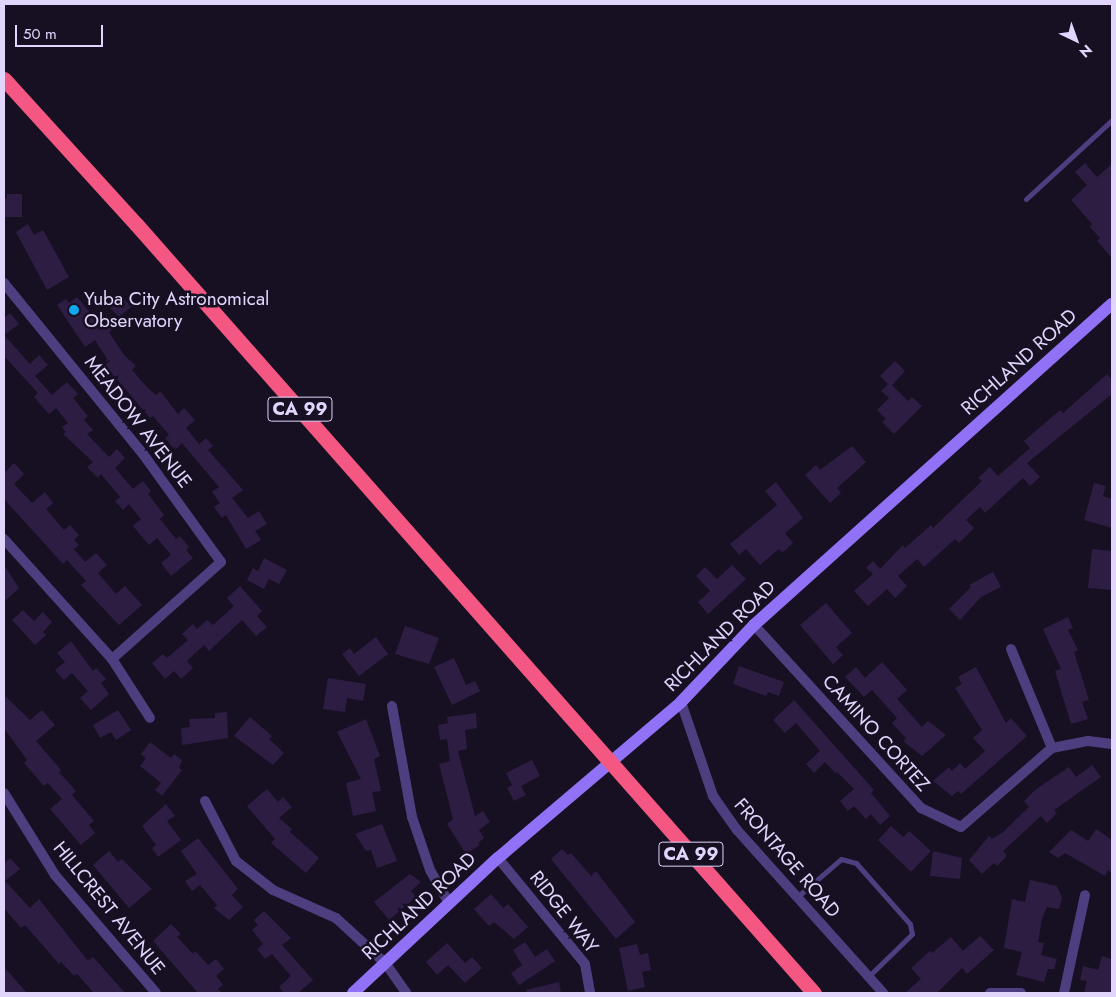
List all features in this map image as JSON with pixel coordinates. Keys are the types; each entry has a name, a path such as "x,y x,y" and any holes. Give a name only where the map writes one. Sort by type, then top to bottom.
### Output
{"highway":[{"name":"CA 99","path":"4,79 136,224 610,764 814,993"}],"street":[{"name":"MEADOW AVENUE","path":"4,283 144,454 221,562 112,659"},
{"name":"RICHLAND ROAD","path":"352,993 386,964 498,858 610,764 680,702 754,625 1112,304"},
{"path":"4,539 112,659 150,718"},
{"name":"CAMINO CORTEZ","path":"754,625 921,808 961,827 1052,748 1088,741 1112,744"},
{"path":"1011,650 1052,748"},
{"name":"FRONTAGE ROAD","path":"680,702 713,796 736,830 883,993"},
{"path":"392,706 412,816 430,870 449,903"},
{"name":"HILLCREST AVENUE","path":"4,793 56,875 156,993"},
{"path":"205,801 236,861 273,890 336,918 386,964 406,993"},
{"name":"RIDGE WAY","path":"498,858 585,964 590,993"},
{"path":"1064,993 1085,895"},
{"path":"990,993 1021,993"}],"lane":[{"path":"1026,200 1112,120"},
{"path":"797,897 841,859 856,863 910,924 912,934 868,977"}],"building":[{"path":"1085,163 1097,177 1112,164 1112,258 1097,241 1100,238 1090,227 1092,224 1071,200 1087,185 1075,172"},
{"path":"7,194 22,194 22,217 4,217 4,198 7,199"},
{"path":"28,224 34,235 43,230 69,277 47,290 16,232"},
{"path":"121,295 131,307 119,317 108,306"},
{"path":"77,297 100,325 107,321 112,330 109,332 124,355 136,366 132,370 147,387 156,395 160,391 178,414 184,408 195,420 186,428 199,444 206,438 213,446 208,450 243,490 232,498 248,518 259,511 267,524 255,531 261,540 246,549 226,515 222,518 214,507 220,503 212,492 219,487 182,443 175,450 165,438 169,435 153,416 150,418 103,363 107,359 95,340 85,347 57,305 66,299 69,303"},
{"path":"10,313 19,324 4,335 4,318"},
{"path":"4,335 30,364 39,355 48,365 35,376 52,395 67,382 78,394 73,398 88,416 84,420 93,430 87,434 109,457 117,449 125,458 115,468 133,489 143,481 151,491 148,494 164,515 160,519 176,539 180,536 189,547 186,550 193,558 171,576 161,563 171,555 157,538 149,545 133,526 141,519 129,504 123,510 115,501 120,497 101,474 98,478 87,467 93,462 63,434 66,432 62,427 68,423 56,408 49,414 34,397 38,393 4,356"},
{"path":"895,361 905,371 892,385 908,401 912,397 922,406 894,434 882,422 886,419 877,410 889,398 881,391 888,384 880,376"},
{"path":"1107,374 1112,380 1112,394 1027,463 1040,477 1030,486 1023,478 985,513 980,507 966,520 974,528 959,543 955,539 924,567 917,559 898,576 907,586 895,598 887,589 868,606 854,591 873,574 866,568 873,561 880,569 903,545 905,548 931,525 933,528 982,481 978,478 990,467 998,476 1030,448 1024,441 1060,410 1063,413"},
{"path":"852,446 866,462 837,488 841,493 830,503 805,475 816,465 820,470"},
{"path":"14,463 24,474 14,484 32,503 45,492 53,503 46,509 64,530 70,525 79,535 74,540 79,545 74,549 85,562 96,553 107,565 98,573 116,594 125,586 142,605 119,625 81,585 86,581 67,560 63,564 4,499 4,473"},
{"path":"776,482 803,518 785,533 793,543 782,553 779,549 760,565 746,549 739,555 730,544 777,505 765,491"},
{"path":"1094,483 1106,486 1103,496 1112,499 1112,528 1084,520"},
{"path":"1092,549 1112,551 1112,590 1088,588"},
{"path":"264,558 287,570 279,584 269,579 264,589 247,580 253,568 258,571"},
{"path":"4,565 19,588 4,602"},
{"path":"732,565 746,579 708,614 698,602 710,591 696,576 705,567 717,579"},
{"path":"993,572 1001,587 981,597 960,620 949,609 971,587 969,585"},
{"path":"240,586 262,611 257,616 267,627 256,636 242,620 209,651 204,645 187,661 193,668 181,679 174,671 165,679 152,663 163,654 167,658 188,640 182,634 193,624 197,629 207,620 213,625 234,606 227,598"},
{"path":"826,603 852,633 836,647 843,655 833,664 800,625"},
{"path":"23,610 34,621 43,612 52,622 43,632 46,635 35,645 12,620"},
{"path":"1068,617 1073,628 1068,630 1078,650 1074,652 1089,700 1082,702 1088,719 1071,724 1055,671 1061,669 1043,629"},
{"path":"405,626 439,638 429,664 395,654"},
{"path":"376,637 388,654 359,676 342,654 350,648 354,654"},
{"path":"71,641 93,671 96,668 106,679 101,683 109,694 91,710 80,698 88,691 72,673 64,680 55,670 65,662 57,653"},
{"path":"454,658 466,685 475,681 480,691 452,705 434,667"},
{"path":"882,662 907,690 897,699 922,727 928,721 946,735 922,756 903,741 906,738 892,723 897,718 872,690 864,697 845,677 856,667 865,678"},
{"path":"739,666 784,682 779,696 768,692 766,696 733,684"},
{"path":"976,667 1006,723 1011,718 1027,736 961,794 958,791 952,796 933,781 949,767 952,771 960,763 965,769 985,751 973,738 982,730 955,688 962,684 958,677"},
{"path":"328,678 366,684 363,701 347,698 345,712 323,709"},
{"path":"4,695 30,720 42,710 55,725 36,741 61,770 59,772 76,791 72,795 94,821 89,825 95,833 81,845 50,809 62,799 48,783 44,786 24,763 27,760 4,728"},
{"path":"794,700 874,790 871,793 890,816 880,825 871,814 866,819 854,806 848,811 840,801 854,789 825,762 814,773 806,764 820,751 796,723 785,733 773,720"},
{"path":"118,710 131,730 116,740 111,732 100,738 93,725"},
{"path":"227,712 228,738 182,745 181,728 190,727 189,719 215,718 215,713"},
{"path":"476,713 477,728 465,730 467,749 458,751 475,816 483,811 490,822 479,830 484,838 478,843 480,845 466,854 447,824 453,819 439,764 450,761 447,739 440,740 438,725 448,723 447,717"},
{"path":"250,717 272,736 269,739 284,753 273,765 234,736"},
{"path":"366,719 380,756 374,759 381,791 372,792 376,811 353,816 346,783 361,779 337,732"},
{"path":"150,742 171,758 174,754 182,760 179,768 182,770 162,796 155,790 161,783 140,766 146,758 141,754"},
{"path":"532,760 540,776 521,786 526,795 514,801 507,788 512,785 506,773"},
{"path":"1092,765 1101,777 1054,810 1057,813 1047,823 1041,816 1003,851 1007,856 997,866 994,863 982,874 969,860 989,836 992,839 1002,833 1029,807 1024,801 1035,790 1069,767 1076,777"},
{"path":"267,789 278,802 283,797 292,807 279,818 292,829 290,832 319,858 306,873 271,843 275,839 247,806"},
{"path":"166,804 175,816 167,821 181,840 158,857 152,848 156,845 142,826"},
{"path":"382,824 397,861 377,868 371,850 366,851 355,834"},
{"path":"891,826 903,837 909,831 931,851 911,872 878,840"},
{"path":"1096,829 1112,840 1112,873 1108,870 1105,876 1065,853 1058,858 1049,852 1071,830 1088,841"},
{"path":"198,838 238,889 232,895 243,907 229,920 214,908 217,905 200,885 192,891 185,881 197,874 181,851"},
{"path":"562,849 568,855 571,853 591,876 596,871 635,922 616,939 551,859"},
{"path":"109,851 118,862 122,859 152,889 129,908 93,865"},
{"path":"933,851 962,858 960,879 930,876"},
{"path":"10,858 20,869 5,881 30,908 39,899 88,961 93,957 125,993 94,993 77,974 74,976 61,962 59,964 25,925 21,928 15,921 4,908 4,864"},
{"path":"410,874 421,882 411,891 416,897 389,920 374,902"},
{"path":"1030,880 1057,886 1062,898 1059,909 1047,907 1042,919 1038,942 1044,943 1041,955 1057,959 1054,969 1048,969 1044,982 1016,975 1022,952 1004,948 1012,899 1025,902"},
{"path":"491,894 503,908 508,904 528,927 514,939 494,922 489,926 474,909"},
{"path":"264,911 291,938 282,945 313,980 298,993 284,993 279,987 291,976 272,954 265,959 257,949 263,944 252,930 258,925 254,920"},
{"path":"171,924 181,934 177,937 193,954 195,951 208,965 216,959 224,969 216,976 223,985 218,989 222,993 198,993 153,941"},
{"path":"980,936 994,950 967,974 962,968 937,993 905,993 921,979 911,968 930,951 932,953 951,937 963,951"},
{"path":"525,942 535,957 547,949 555,961 519,985 511,973 522,965 513,950"},
{"path":"447,943 465,963 472,957 482,968 465,983 448,965 437,975 426,962"},
{"path":"637,944 640,955 648,953 651,970 642,972 645,987 628,991 619,948"},
{"path":"1102,956 1112,959 1112,993 1084,993 1087,981 1080,980 1083,966 1098,970"},
{"path":"4,967 27,993 4,993"},
{"path":"559,982 561,993 527,993 526,990"}],"place":[{"name":"Yuba City Astronomical Observatory","path":"74,310"}]}
